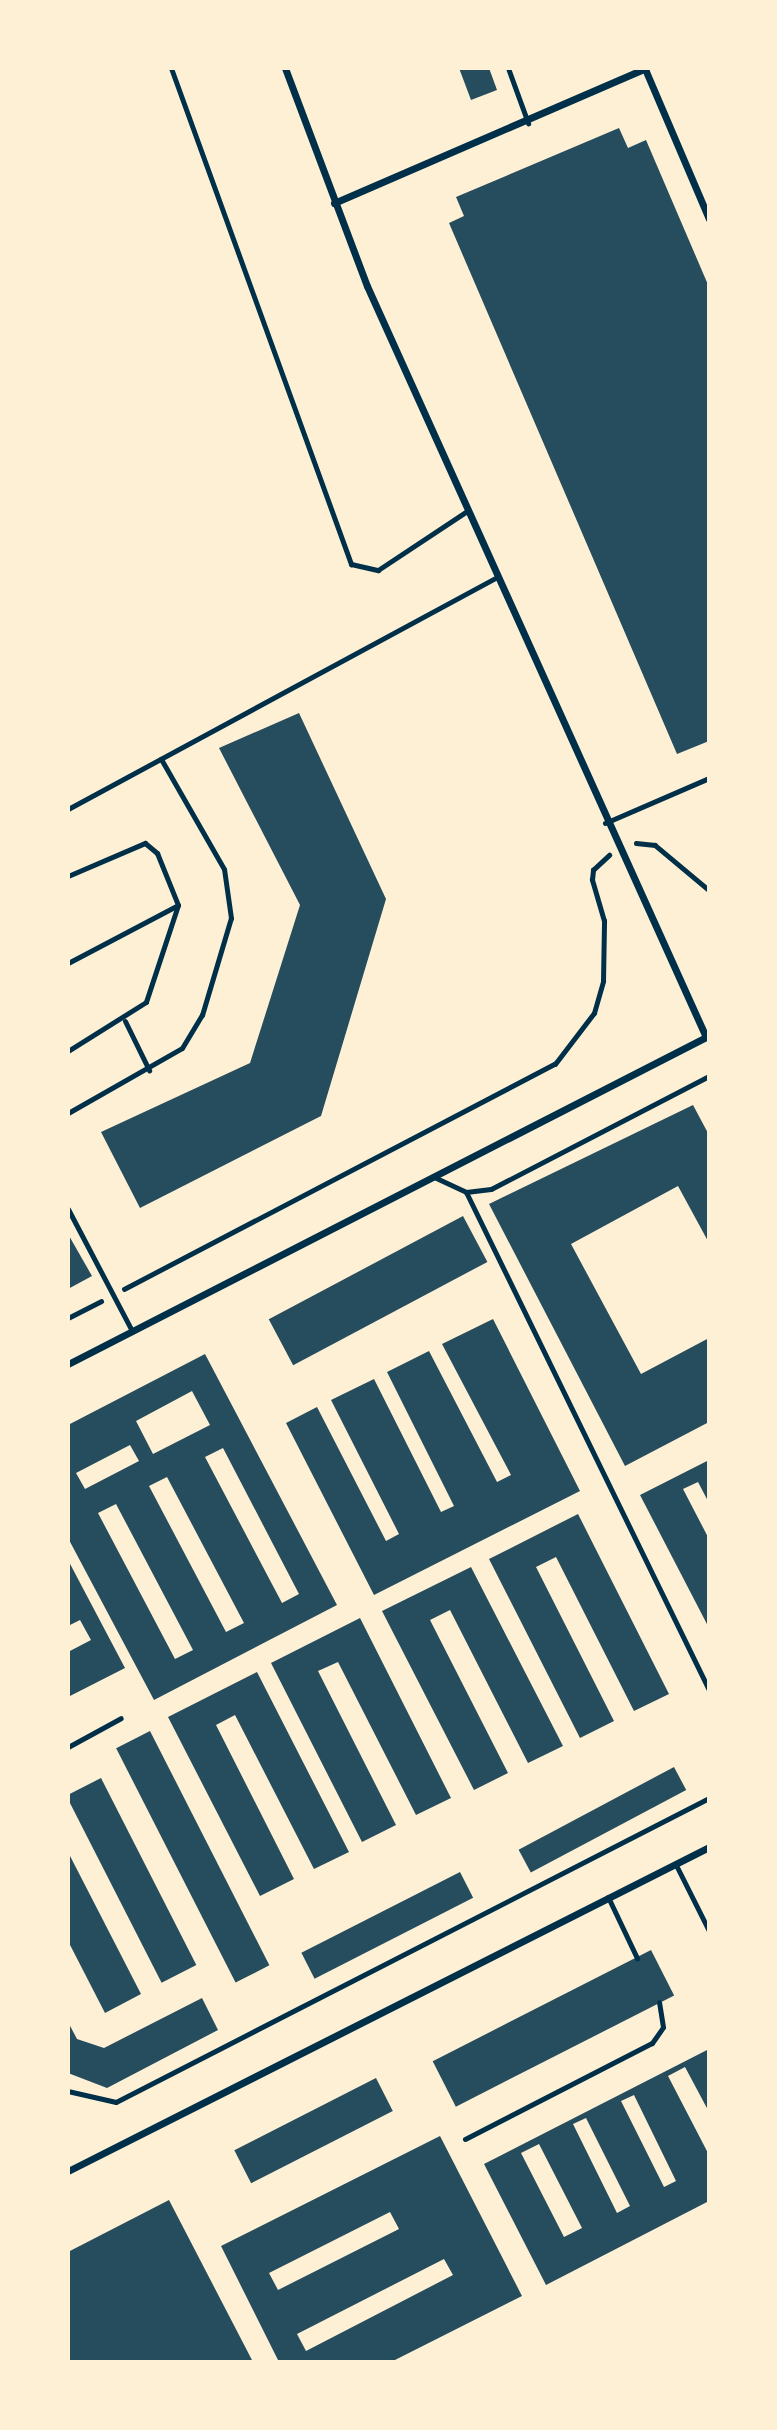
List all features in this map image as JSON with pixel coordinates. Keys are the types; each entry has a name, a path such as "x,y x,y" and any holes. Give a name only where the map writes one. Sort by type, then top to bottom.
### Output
{"street":[{"path":"68,1364 707,1036 617,851 496,578 334,203 285,68"},
{"path":"334,203 528,123 646,69 709,219"},
{"path":"68,2171 709,1847"}],"lane":[{"path":"171,68 351,564 378,570 467,511"},
{"path":"508,68 528,123"},
{"path":"68,808 496,578"},
{"path":"68,1113 149,1070 194,1032 232,918 224,869 161,759"},
{"path":"605,823 709,778"},
{"path":"68,876 145,844 157,853 178,905 152,990 125,1021 68,1051"},
{"path":"68,963 178,905"},
{"path":"125,1021 149,1070"},
{"path":"434,1177 466,1192 491,1189 709,1076"},
{"path":"466,1192 709,1689"},
{"path":"68,1209 132,1331"},
{"path":"68,1747 121,1718"},
{"path":"676,1864 709,1931"},
{"path":"608,1897 637,1958"},
{"path":"466,2139 652,2043 663,2027 659,2002"}],"path":[{"path":"68,1318 555,1064 594,1013 603,981 605,932 593,870 617,851 640,841 655,845 709,890"},
{"path":"68,2091 116,2102 709,1798"}],"building":[{"path":"459,68 489,68 497,90 471,100"},
{"path":"619,128 628,148 646,140 709,287 709,741 677,754 449,223 464,216 456,197"},
{"path":"299,713 386,899 321,1116 140,1208 101,1132 250,1063 300,905 219,748"},
{"path":"693,1105 709,1135 709,1243 678,1186 571,1244 641,1374 709,1338 709,1422 625,1466 489,1204"},
{"path":"463,1216 487,1262 293,1365 269,1319"},
{"path":"68,1234 92,1276 68,1289"},
{"path":"493,1319 580,1491 374,1595 286,1423 317,1407 386,1541 399,1534 331,1400 374,1379 441,1512 454,1506 387,1372 429,1351 497,1482 511,1475 442,1344"},
{"path":"205,1354 337,1605 154,1700 68,1538 68,1425","holes":["192,1391 210,1425 153,1454 136,1421","130,1445 139,1461 85,1489 76,1473","223,1448 299,1594 282,1603 205,1457","167,1477 244,1623 226,1632 149,1486","116,1504 193,1650 175,1659 98,1513"]},
{"path":"709,1460 709,1503 698,1482 683,1489 709,1539 709,1628 640,1495"},
{"path":"578,1514 669,1694 634,1711 556,1557 536,1567 614,1721 580,1738 489,1559"},
{"path":"68,1560 125,1668 68,1697 68,1652 91,1640 80,1620 68,1626"},
{"path":"471,1567 563,1746 528,1763 450,1610 430,1620 508,1773 474,1790 382,1611"},
{"path":"360,1618 451,1798 416,1815 338,1662 318,1671 396,1825 362,1842 271,1663"},
{"path":"257,1672 349,1852 314,1869 235,1715 216,1725 294,1879 260,1896 168,1717"},
{"path":"150,1731 269,1965 236,1983 116,1748"},
{"path":"674,1767 686,1790 531,1873 519,1850"},
{"path":"101,1778 196,1965 162,1983 68,1799 68,1795"},
{"path":"68,1852 141,1994 105,2013 68,1941"},
{"path":"460,1872 473,1898 315,1979 301,1953"},
{"path":"651,1950 674,1995 456,2107 433,2061"},
{"path":"202,1998 218,2030 107,2088 68,2073 68,2022 77,2039 104,2048"},
{"path":"709,2049 709,2112 685,2067 668,2076 709,2155 709,2201 546,2285 484,2164","holes":["634,2095 676,2181 664,2187 621,2101","586,2118 630,2206 617,2213 573,2124","539,2144 582,2228 564,2237 521,2153"]},
{"path":"376,2078 393,2111 251,2183 234,2150"},
{"path":"440,2136 522,2296 391,2362 279,2362 221,2246","holes":["390,2212 399,2229 278,2290 269,2273","444,2259 453,2275 306,2351 297,2334"]},
{"path":"169,2200 253,2362 68,2362 68,2252"}]}
